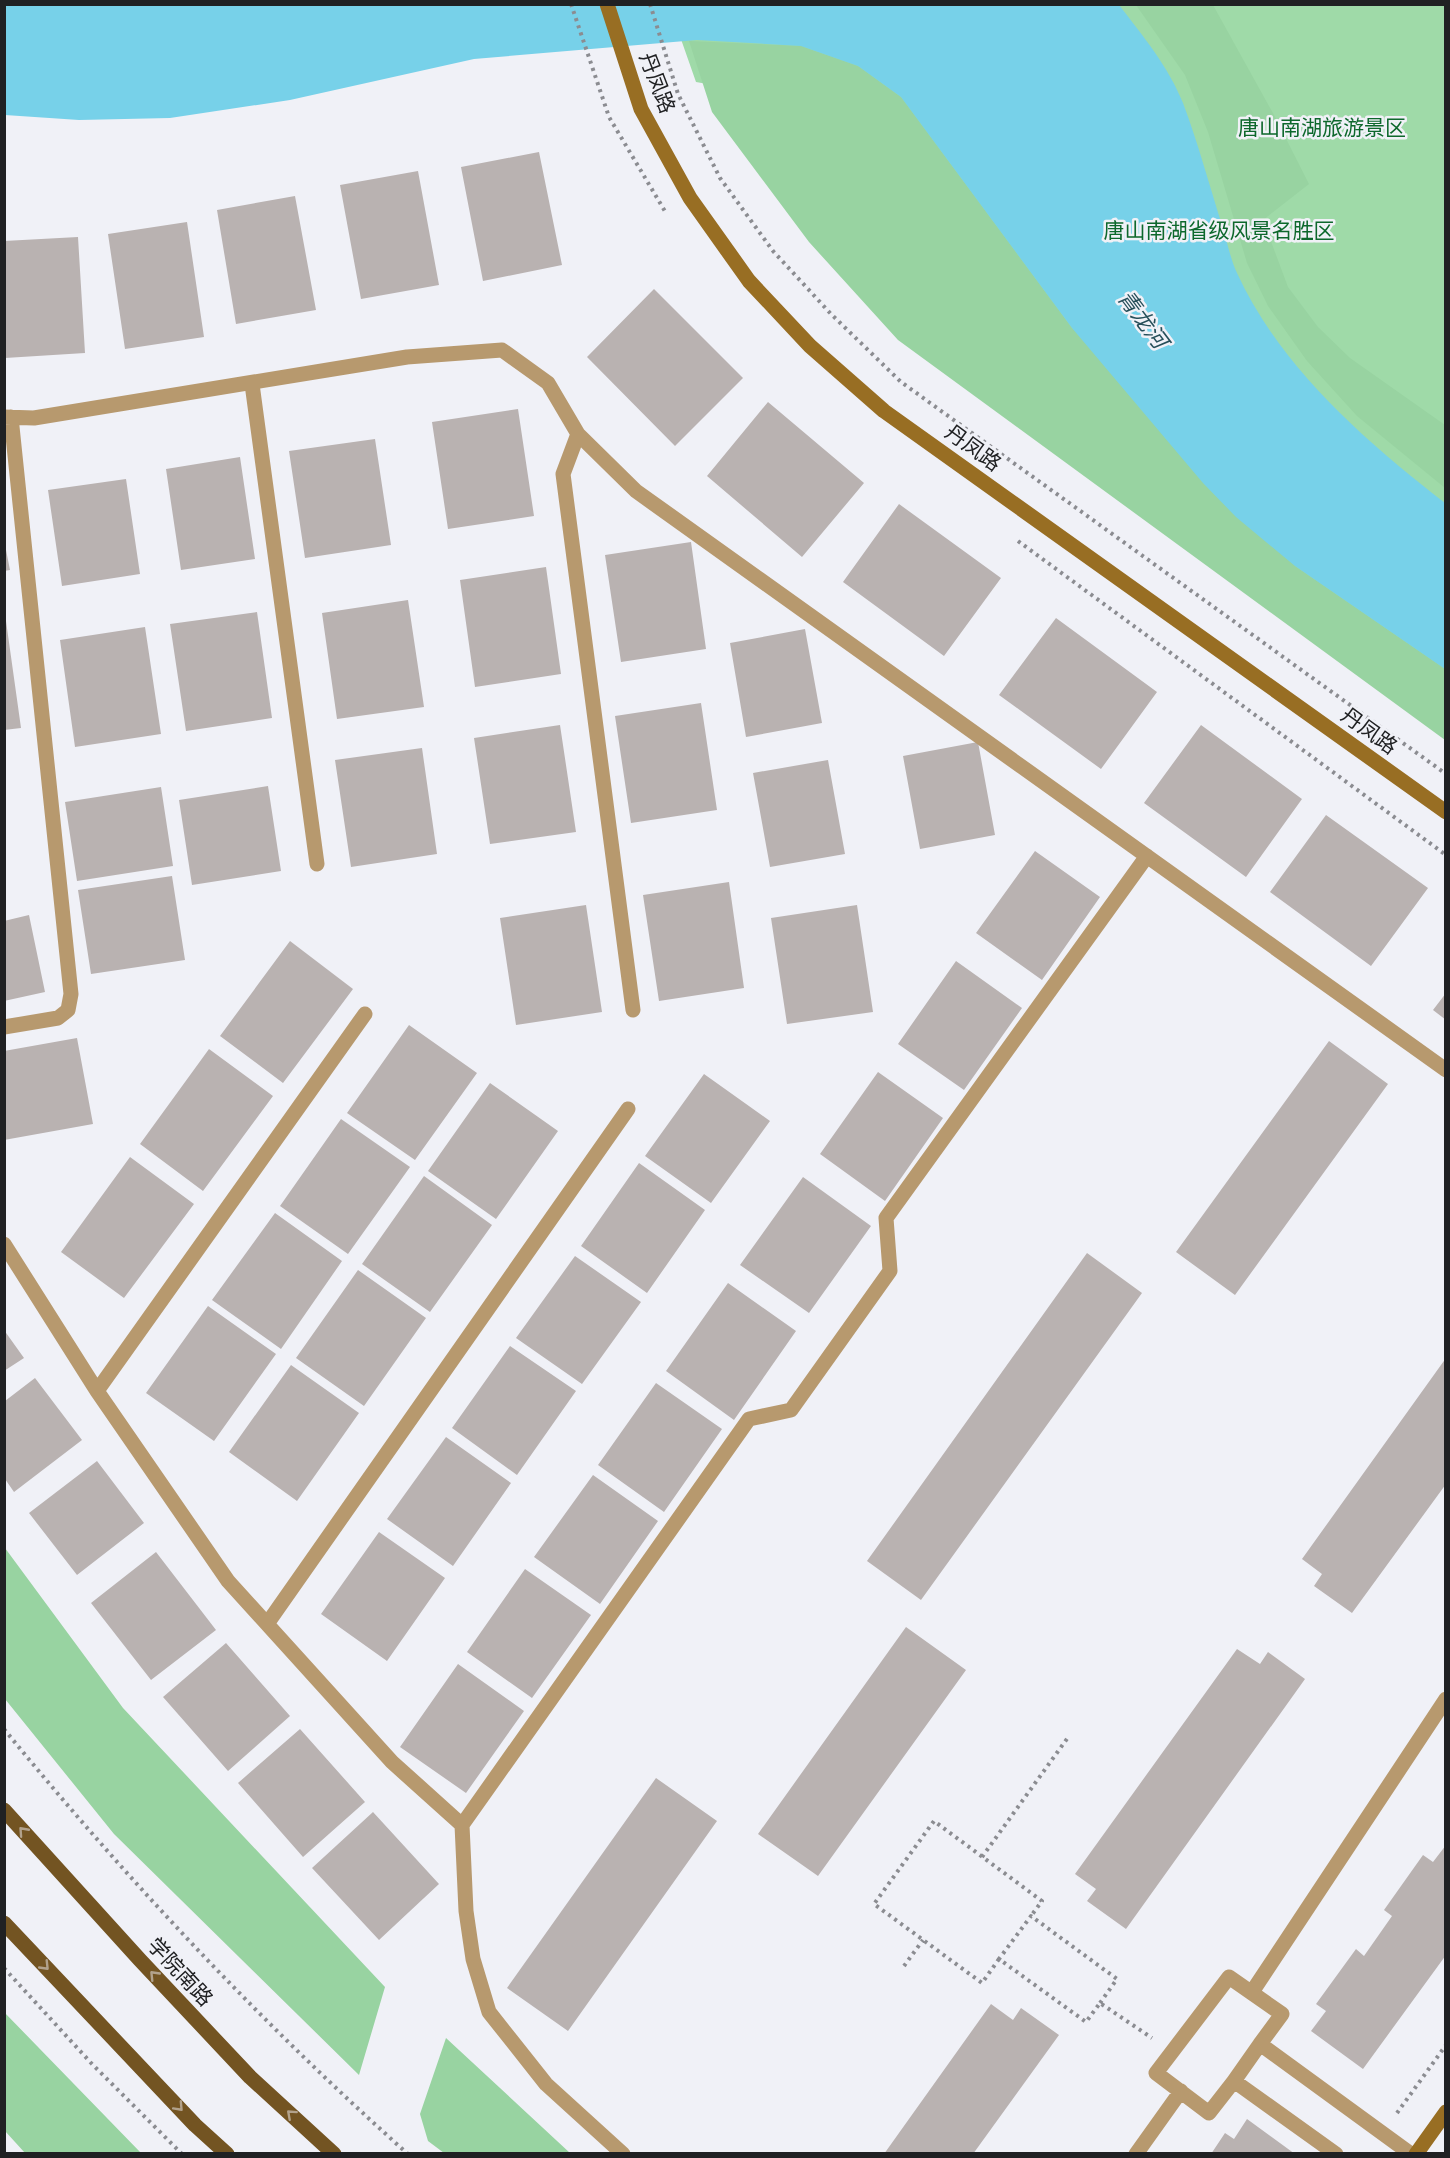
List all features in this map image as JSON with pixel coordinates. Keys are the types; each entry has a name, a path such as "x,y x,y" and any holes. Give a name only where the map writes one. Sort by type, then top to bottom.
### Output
{"main road":[{"name":"丹凤路","path":"607,4 641,109 690,198 749,281 810,346 884,411 1446,812"},
{"name":"学院南路","path":"4,1810 140,1960 243,2068 334,2154"},
{"path":"4,1923 195,2125 227,2154"},
{"path":"1416,2154 1446,2112"}],"lane":[{"path":"4,1027 58,1018 68,1011 71,994 8,417 34,418 407,357 502,350 548,383 578,434 636,491 1446,1070"},
{"path":"252,384 317,864"},
{"path":"578,434 563,474 633,1010"},
{"path":"623,2154 546,2084 489,2012 473,1959 467,1920 462,1825 749,1419 791,1410 890,1271 886,1218 1147,856"},
{"path":"97,1391 365,1014"},
{"path":"267,1624 628,1109"},
{"path":"4,1244 97,1391 228,1581 393,1762 462,1825"},
{"path":"1252,1992 1446,1699"},
{"path":"1229,1977 1252,1992 1282,2014 1209,2113 1156,2073 1229,1977"},
{"path":"1260,2044 1411,2154"},
{"path":"1234,2081 1336,2154"},
{"path":"1136,2154 1181,2091"}],"path":[{"path":"571,4 609,117"},
{"path":"650,4 678,94 720,178 773,251 831,314 901,382 1446,774"},
{"path":"4,1729 81,1824 214,1970 333,2087 408,2154"},
{"path":"982,1857 1069,1736"},
{"path":"934,1821 982,1857 1042,1901 982,1983 874,1904 934,1821"},
{"path":"999,1959 1086,2022 1118,1979 1031,1916"},
{"path":"904,1966 923,1940"},
{"path":"4,1968 92,2064 182,2154"},
{"path":"1100,2003 1172,2052"},
{"path":"1383,2133 1446,2045"}],"green space":[{"name":"唐山南湖省级风景名胜区","path":"669,5 1445,5 1445,699 1215,537 859,111 696,82"},
{"path":"1136,5 1213,5 1309,184 1263,220 1288,287 1318,327 1350,358 1445,425 1445,488 1357,416 1307,361 1268,306 1247,263 1208,132 1185,75"},
{"path":"689,41 801,46 858,66 901,97 1072,328 1295,566 1445,669 1445,740 898,340 809,242 712,112"},
{"path":"5,1548 123,1708 385,1987 359,2075 114,1834 5,1699"},
{"path":"4,2012 141,2153 25,2153 5,2131"},
{"path":"446,2038 570,2153 444,2153 428,2141 420,2114"}],"water":[{"name":"青龙河","path":"4,5 1119,5 1154,52 1177,89 1199,148 1232,261 1255,307 1276,340 1327,400 1355,428 1445,503 1445,669 1295,566 1236,517 1203,483 1072,328 901,97 858,66 801,46 697,40 474,59 290,100 170,118 79,120 5,115"}],"building":[{"path":"539,152 562,265 483,281 461,167"},
{"path":"418,171 439,285 361,299 340,185"},
{"path":"295,196 316,310 236,324 217,210"},
{"path":"187,222 204,337 125,349 108,234"},
{"path":"78,237 85,353 5,358 4,241"},
{"path":"654,289 743,378 675,446 587,357"},
{"path":"768,402 864,483 802,557 707,476"},
{"path":"518,409 534,516 448,529 432,422"},
{"path":"375,439 391,545 305,558 289,451"},
{"path":"240,457 255,559 181,570 166,469"},
{"path":"126,479 140,574 62,586 48,490"},
{"path":"899,504 1001,578 944,656 843,582"},
{"path":"4,540 10,570 4,571"},
{"path":"691,542 706,649 621,662 605,555"},
{"path":"546,567 561,674 475,687 460,580"},
{"path":"408,600 424,707 337,719 322,613"},
{"path":"257,612 272,718 186,731 170,624"},
{"path":"1056,618 1157,692 1101,769 999,695"},
{"path":"6,621 21,728 4,730 4,622"},
{"path":"145,627 161,734 75,747 60,640"},
{"path":"805,629 822,723 746,737 730,643"},
{"path":"701,703 717,810 631,823 615,716"},
{"path":"560,725 576,832 490,844 474,738"},
{"path":"1201,725 1302,799 1246,877 1144,803"},
{"path":"978,742 995,835 920,849 903,756"},
{"path":"422,748 437,854 351,867 335,760"},
{"path":"828,760 845,854 770,867 753,773"},
{"path":"268,786 281,871 192,885 179,800"},
{"path":"161,787 173,866 77,881 65,802"},
{"path":"1326,815 1428,888 1371,966 1270,892"},
{"path":"1035,851 1100,897 1042,980 976,933"},
{"path":"172,876 185,960 91,974 78,890"},
{"path":"729,882 744,988 659,1001 643,895"},
{"path":"586,905 602,1012 516,1025 500,918"},
{"path":"857,905 873,1012 787,1024 771,918"},
{"path":"29,915 45,992 4,1001 4,921"},
{"path":"290,941 353,989 283,1083 220,1036"},
{"path":"956,961 1022,1008 964,1090 898,1044"},
{"path":"1446,993 1446,1020 1433,1010"},
{"path":"409,1025 477,1073 415,1160 347,1113"},
{"path":"77,1038 93,1124 4,1140 4,1051"},
{"path":"1329,1041 1388,1084 1235,1295 1176,1252"},
{"path":"209,1049 273,1096 203,1191 140,1144"},
{"path":"878,1072 943,1118 885,1201 820,1154"},
{"path":"704,1074 770,1121 711,1203 645,1156"},
{"path":"490,1083 558,1131 496,1219 428,1171"},
{"path":"341,1119 410,1167 348,1254 280,1206"},
{"path":"130,1157 194,1204 124,1298 61,1252"},
{"path":"639,1163 705,1210 647,1293 581,1246"},
{"path":"424,1176 492,1225 430,1312 362,1264"},
{"path":"803,1177 871,1226 809,1313 740,1265"},
{"path":"275,1213 342,1261 281,1349 212,1300"},
{"path":"1087,1253 1142,1293 921,1600 867,1561"},
{"path":"575,1256 641,1302 582,1384 516,1338"},
{"path":"358,1270 426,1318 364,1406 296,1358"},
{"path":"728,1283 796,1331 734,1420 666,1371"},
{"path":"208,1306 276,1354 214,1441 146,1393"},
{"path":"4,1330 24,1358 4,1371"},
{"path":"510,1346 576,1391 517,1475 452,1428"},
{"path":"1446,1358 1446,1484 1352,1613 1314,1586 1322,1574 1302,1559"},
{"path":"291,1365 359,1413 297,1501 229,1452"},
{"path":"35,1378 82,1440 14,1492 5,1479 5,1401"},
{"path":"656,1383 722,1429 664,1512 598,1465"},
{"path":"446,1437 511,1483 453,1566 387,1519"},
{"path":"97,1461 144,1523 77,1575 29,1513"},
{"path":"593,1475 658,1521 600,1604 534,1557"},
{"path":"379,1532 445,1578 387,1661 321,1614"},
{"path":"156,1552 216,1630 151,1680 91,1603"},
{"path":"525,1569 591,1615 532,1698 467,1652"},
{"path":"906,1627 966,1670 818,1876 758,1834"},
{"path":"226,1643 290,1716 228,1771 163,1697"},
{"path":"1237,1649 1260,1664 1268,1652 1305,1679 1126,1929 1087,1901 1096,1889 1075,1874"},
{"path":"458,1664 524,1711 466,1793 400,1747"},
{"path":"300,1729 365,1802 303,1857 238,1783"},
{"path":"656,1778 717,1821 568,2031 507,1988"},
{"path":"373,1812 439,1884 379,1940 312,1868"},
{"path":"1446,1845 1446,1955 1363,2069 1311,2031 1326,2011 1316,2004 1356,1949 1364,1956 1392,1916 1384,1910 1423,1855 1433,1862"},
{"path":"991,2004 1013,2020 1021,2008 1059,2035 973,2154 884,2154"},
{"path":"1247,2119 1295,2154 1211,2154 1225,2133 1234,2139"}],"park label":[{"name":"唐山南湖旅游景区","path":"1322,128"}]}
